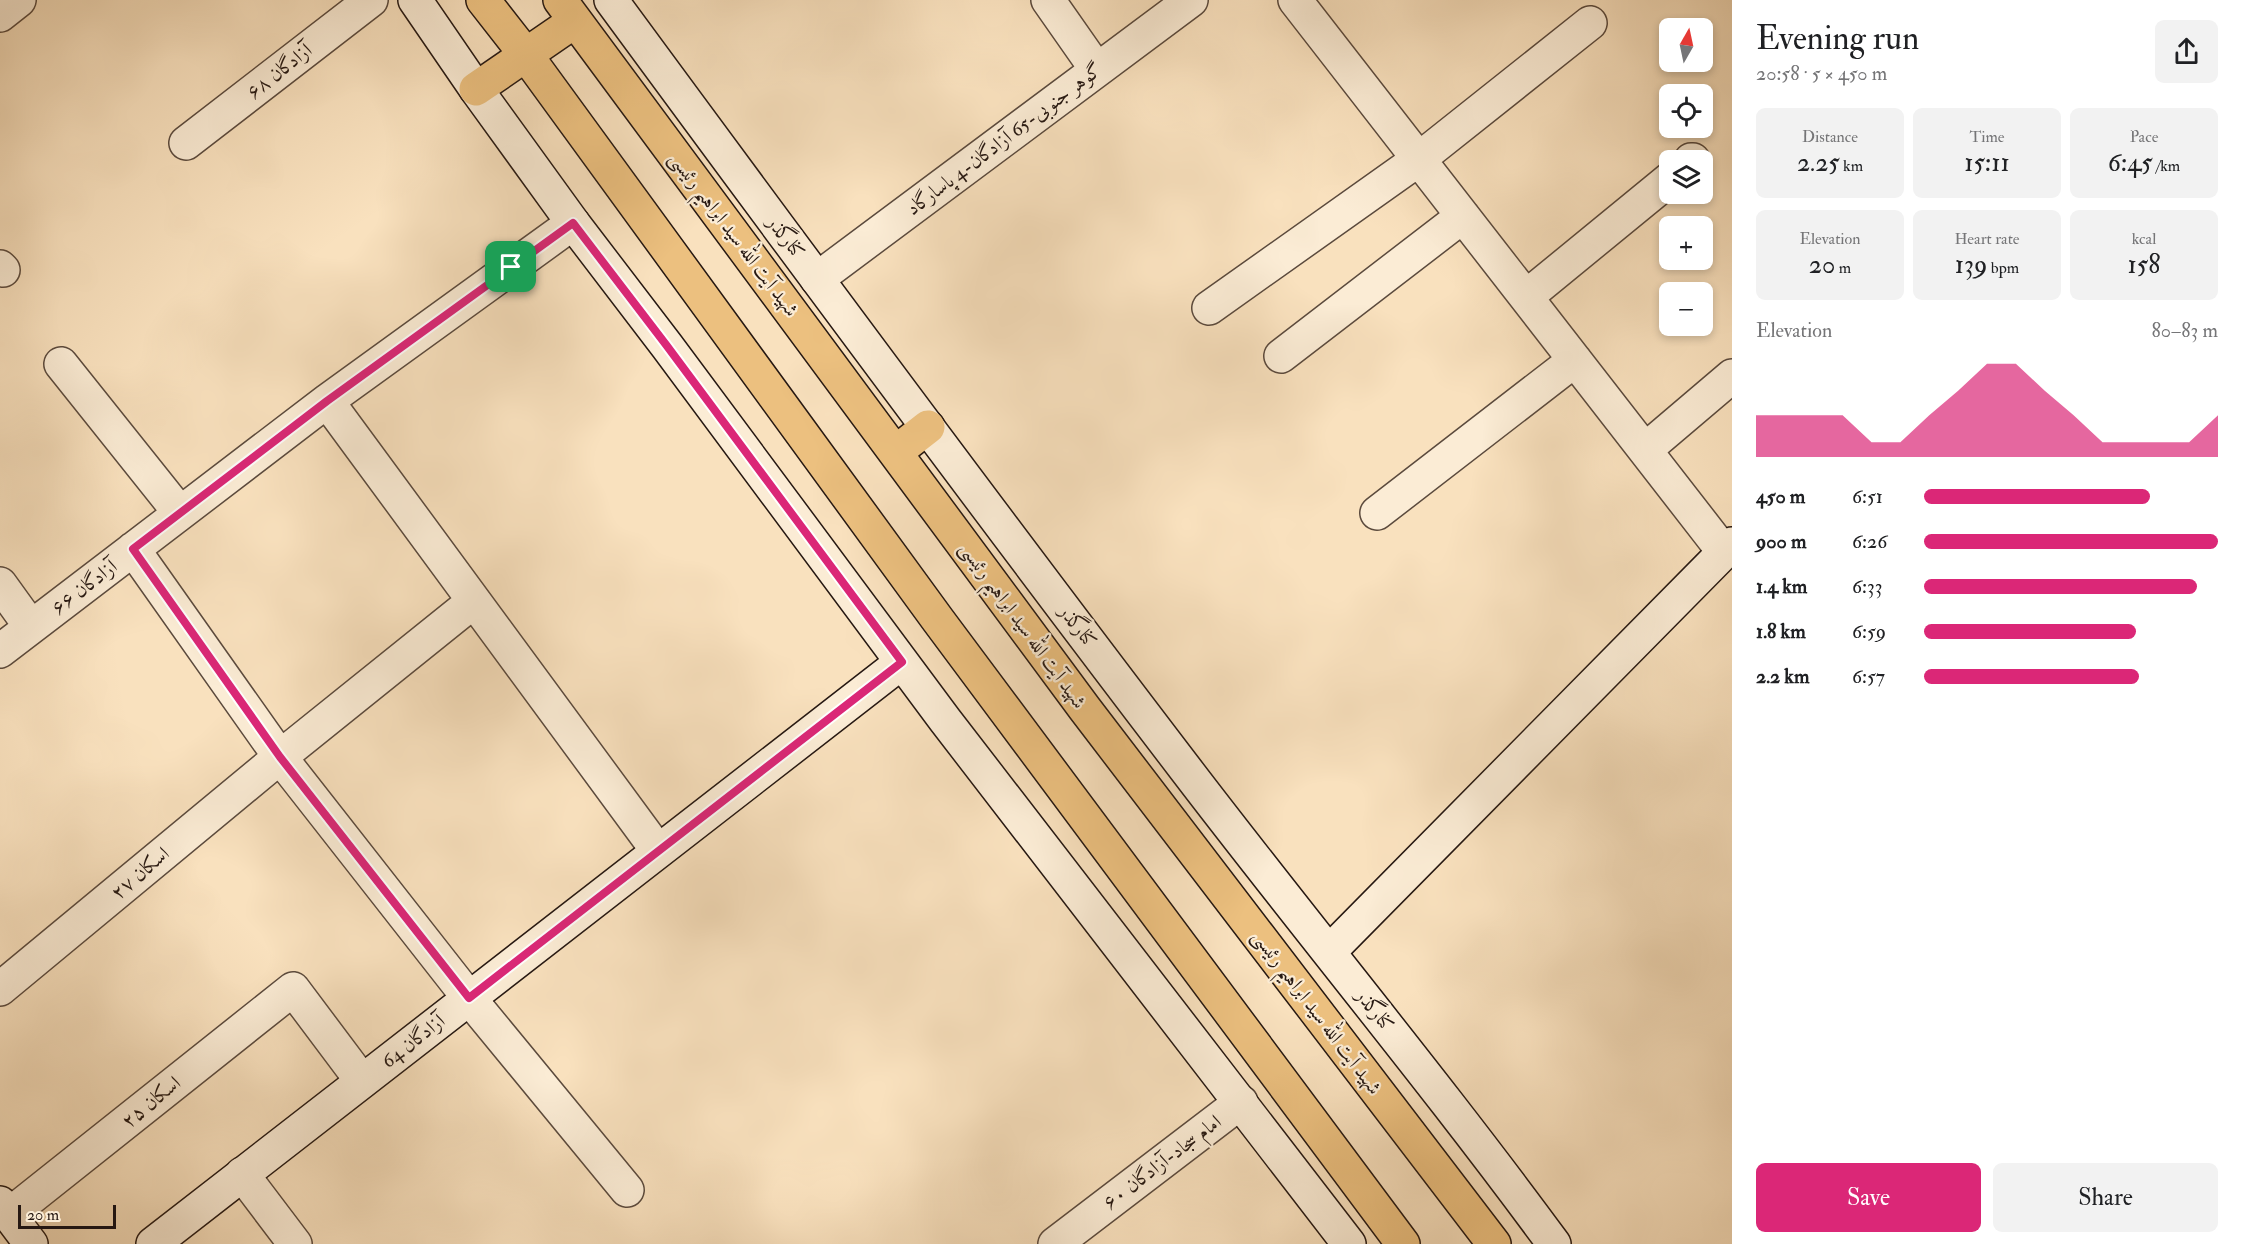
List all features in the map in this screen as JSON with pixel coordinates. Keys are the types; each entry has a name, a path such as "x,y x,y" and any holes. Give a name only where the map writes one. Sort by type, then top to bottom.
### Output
{"main road":[{"path":"483,0 526,55 945,630 1403,1244"},
{"path":"476,89 526,55 567,10"},
{"name":"شهید آیت الله سید ابراهیم رئیسی","path":"567,10 1085,709 1494,1244"},
{"path":"896,452 928,427"}],"street":[{"path":"0,15 19,0"},
{"name":"آزادگان ۶۸","path":"186,143 371,0"},
{"path":"415,0 573,223 902,662 1349,1244"},
{"name":"کنارگذر","path":"611,0 817,279 1186,769 1485,1150 1554,1244"},
{"path":"1048,0 1097,70"},
{"name":"گوهر جنوبی-65 آزادگان-4 پاسارگاد","path":"817,279 1191,0"},
{"path":"1295,0 1645,450 1728,548 1329,952"},
{"path":"1209,308 1419,159 1590,23"},
{"path":"1526,297 1659,187"},
{"path":"1281,356 1463,216"},
{"name":"آزادگان ۶۶","path":"0,651 327,401 573,223"},
{"path":"1377,513 1575,360"},
{"path":"61,364 180,513"},
{"path":"1645,450 1732,376"},
{"path":"327,401 658,851"},
{"path":"133,549 280,757 469,998 627,1190"},
{"path":"0,584 31,627"},
{"name":"اسکان ۲۷","path":"0,989 474,600"},
{"name":"آزادگان 64","path":"153,1244 902,662"},
{"name":"اسکان ۲۵","path":"4,1209 293,988 362,1081"},
{"name":"امام سجاد-آزادگان ۶۰","path":"1055,1244 1241,1102"},
{"path":"242,1174 295,1244"},
{"path":"4,1209 31,1244"}],"route":[{"path":"573,223 902,662 469,998 280,757 133,549 327,401 511,267 573,223"}]}
